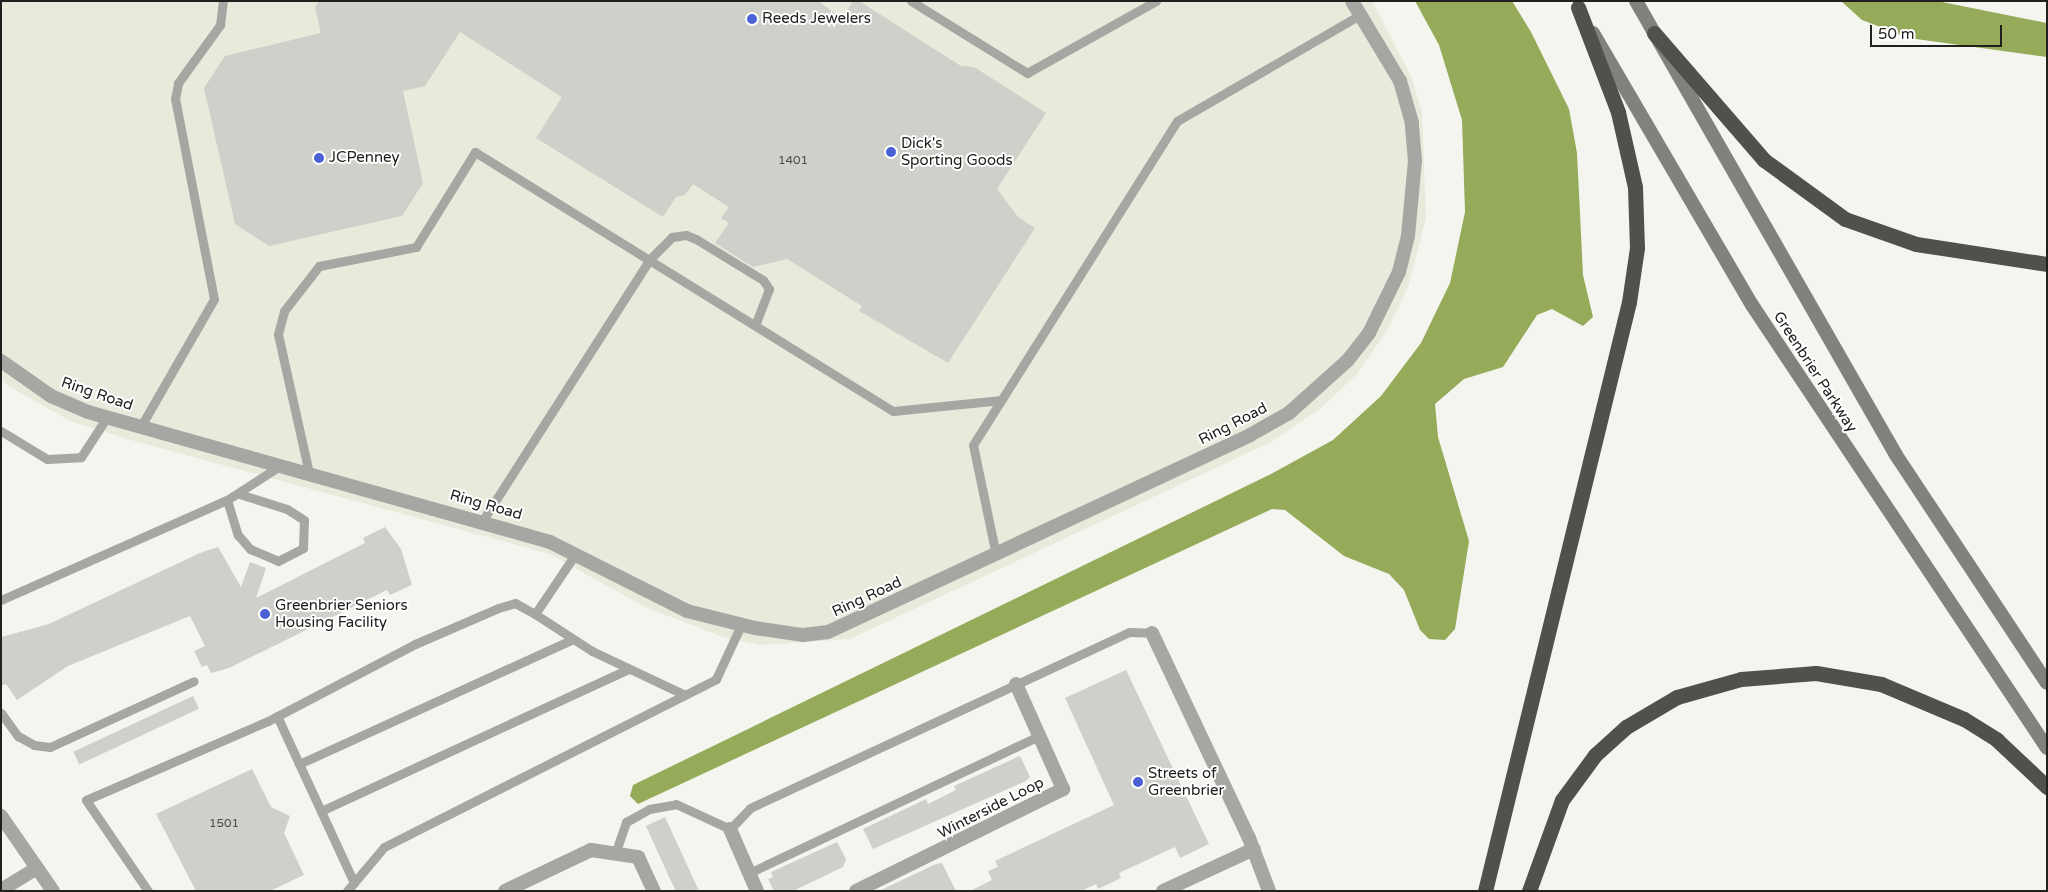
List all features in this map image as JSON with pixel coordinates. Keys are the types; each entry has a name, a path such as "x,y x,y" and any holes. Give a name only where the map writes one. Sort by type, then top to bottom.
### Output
{"highway":[{"path":"1485,891 1636,263 1635,187 1618,112 1577,4"},
{"path":"1654,33 1764,160 1809,197 1845,219 1916,244 2047,264"},
{"path":"1529,891 1562,800 1595,755 1626,727 1676,698 1741,679 1816,673 1889,687 1964,719 1997,740 2047,787"}],"main road":[{"name":"Greenbrier Parkway","path":"1636,1 1896,454 2047,683"},
{"name":"Greenbrier Parkway","path":"1577,4 1752,305 2047,748"}],"street":[{"name":"Ring Road","path":"1,361 51,396 107,417 483,520 576,553 664,601 740,625 803,635 828,632 996,555 1289,413 1324,385 1369,333 1398,272 1408,236 1415,161 1412,123 1400,81 1352,1"},
{"path":"1152,633 1254,849 1269,891"},
{"name":"Winterside Loop","path":"856,891 1063,790 1016,684"},
{"path":"1,816 53,891"},
{"path":"730,829 757,891"},
{"path":"1163,891 1254,849"},
{"path":"505,891 591,850 638,857 654,891"},
{"path":"1,890 38,868"}],"lane":[{"path":"141,426 214,298 175,99 178,83 220,25 223,1"},
{"path":"911,1 1027,73 1156,1"},
{"path":"996,555 973,445 1177,121 1360,15"},
{"path":"309,473 278,334 284,311 319,266 416,247 475,152 893,411 1001,400"},
{"path":"483,520 649,260 672,237 686,235 763,280 769,288 755,325"},
{"path":"1,431 47,460 81,457 107,417"},
{"path":"1,600 227,500 282,465"},
{"path":"227,500 238,535 250,549 278,561 303,548 304,520 287,509 239,494"},
{"path":"535,614 576,553"},
{"path":"148,891 86,800 277,716 415,644 498,608 515,603 573,639 683,694"},
{"path":"347,891 384,847 716,678 740,625"},
{"path":"616,854 626,822 649,809 676,804 730,829 750,808 1016,684 1129,632 1152,633"},
{"path":"299,764 573,639"},
{"path":"320,811 629,668"},
{"path":"1,712 18,736 34,745 50,747 194,681"},
{"path":"277,716 354,883"},
{"path":"749,873 1039,736"}],"shaded area":[{"path":"1,1 1372,1 1412,78 1422,113 1426,218 1408,287 1387,331 1356,375 1321,408 1271,442 850,639 760,645 723,637 645,607 550,554 131,440 70,421 7,385 1,378"},
{"path":"1415,1 1512,1 1531,32 1569,109 1577,153 1583,275 1593,317 1583,326 1552,309 1537,315 1503,367 1464,379 1435,404 1438,437 1469,541 1455,629 1445,640 1429,639 1420,630 1404,590 1389,574 1344,556 1285,510 1272,509 638,804 630,796 633,785 1271,474 1333,440 1381,396 1421,343 1450,283 1465,212 1462,120 1439,45"},
{"path":"1841,1 1937,1 2047,23 2047,57 1909,38 1862,20"}],"building":[{"path":"319,1 817,1 843,18 853,1 859,1 961,66 974,67 1046,113 997,189 1018,217 1035,228 948,363 859,311 862,306 787,259 753,267 715,243 729,223 721,218 729,207 693,184 685,195 676,197 663,217 536,138 562,97 460,32 425,86 403,91 423,183 402,216 269,246 235,224 204,88 225,56 321,33 315,7"},
{"name":"Greenbrier Seniors Housing Facility","path":"385,527 401,549 412,585 390,595 387,590 229,668 211,673 207,665 202,667 194,651 205,646 190,616 68,666 17,700 6,684 1,686 1,637 49,624 200,553 218,547 241,587 250,562 266,568 256,598 365,543 363,538"},
{"name":"Streets of Greenbrier","path":"1126,670 1209,844 1180,858 1175,847 1119,873 1121,878 1098,889 1096,884 1081,891 970,891 992,880 988,871 998,867 995,861 1114,805 1065,698"},
{"path":"193,696 199,709 79,764 73,752"},
{"path":"1020,756 1030,777 1026,781 873,849 863,829 926,799 928,804 956,790 954,786"},
{"path":"252,769 271,807 290,816 284,833 304,875 270,891 196,891 156,814"},
{"path":"665,817 699,891 676,891 670,879 646,826"},
{"path":"837,842 846,859 843,867 793,891 774,891 768,879 773,877 771,872"},
{"path":"942,863 956,891 879,891 936,864"}],"place":[{"name":"Reeds Jewelers","path":"752,19"},
{"name":"Dick's Sporting Goods","path":"891,152"},
{"name":"JCPenney","path":"319,158"},
{"name":"Greenbrier Seniors Housing Facility","path":"265,614"},
{"name":"Streets of Greenbrier","path":"1138,782"}]}
